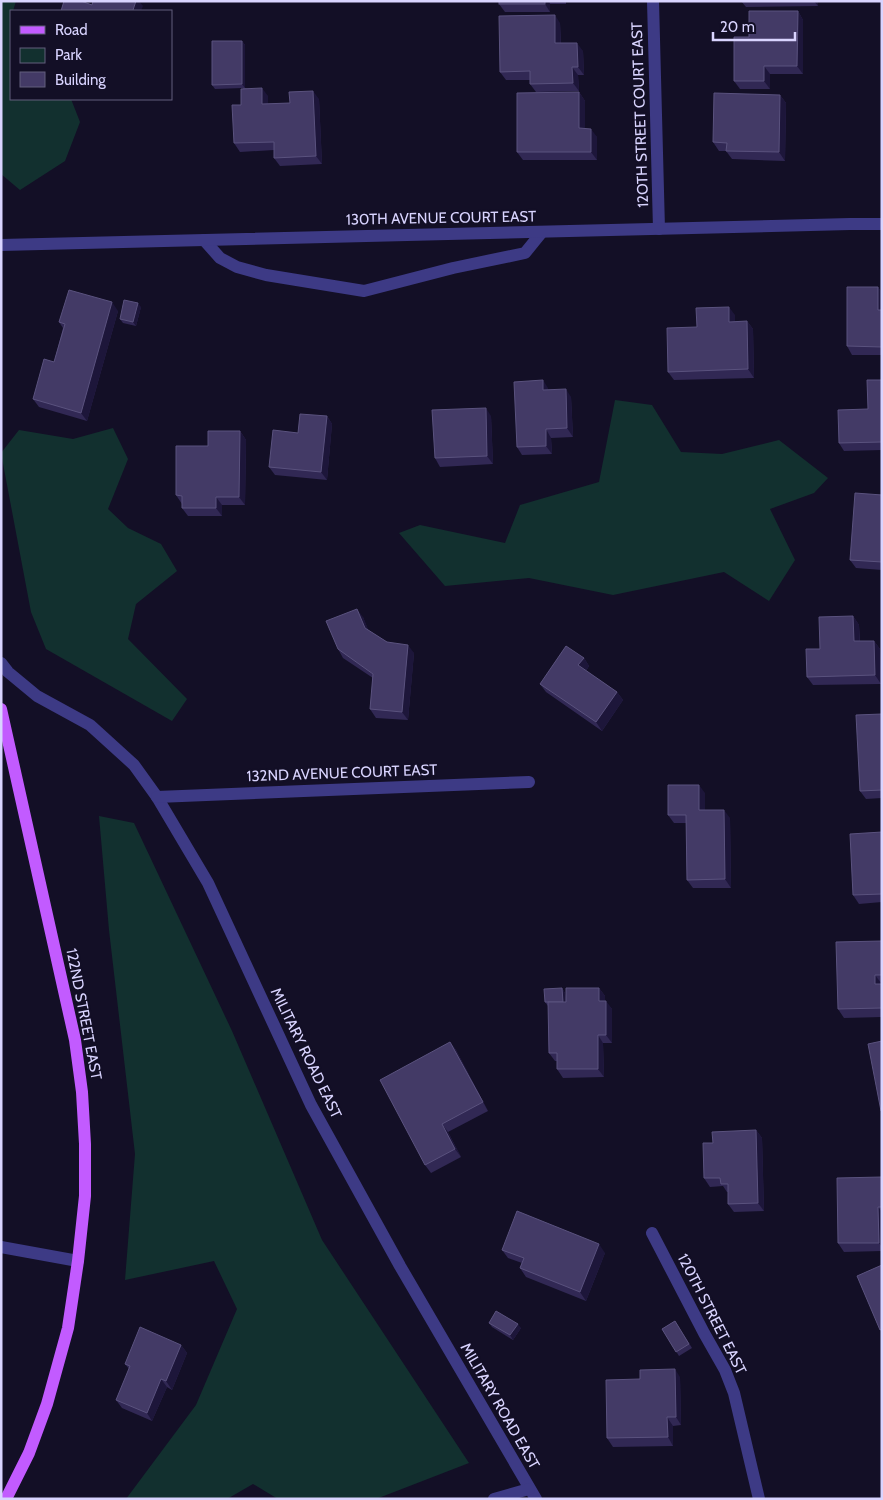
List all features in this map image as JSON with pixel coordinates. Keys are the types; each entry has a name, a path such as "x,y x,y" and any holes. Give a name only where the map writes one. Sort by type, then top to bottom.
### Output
{"main road":[{"name":"122ND STREET EAST","path":"1,709 75,1040 82,1092 85,1144 84,1196 78,1261 68,1328 47,1404 29,1453 6,1499"}],"street":[{"name":"12OTH STREET COURT EAST","path":"653,1 660,228"},
{"name":"130TH AVENUE COURT EAST","path":"1,245 882,224"},
{"path":"204,240 220,258 237,267 266,275 364,291 453,268 525,254 542,232"},
{"name":"MILITARY ROAD EAST","path":"1,664 37,696 90,725 134,765 157,797 208,884 311,1105 400,1266 532,1494"},
{"name":"132ND AVENUE COURT EAST","path":"157,797 529,782"},
{"name":"120TH STREET EAST","path":"652,1234 725,1370 734,1394 759,1499"},
{"path":"1,1247 78,1261"},
{"path":"494,1499 532,1494"}],"green space":[{"path":"1,1 16,1 13,10 10,10 10,100 71,100 80,122 65,161 20,190 1,174"},
{"path":"615,400 652,405 681,452 722,454 779,440 828,478 814,493 770,509 795,560 769,601 724,572 613,595 529,578 445,586 399,533 420,525 505,543 520,505 599,482"},
{"path":"113,428 128,459 108,509 128,528 161,544 177,571 136,604 128,639 187,699 172,721 46,649 31,612 1,453 19,430 73,439"},
{"path":"99,816 134,823 232,1031 322,1240 469,1463 376,1499 278,1499 253,1484 227,1499 126,1499 196,1405 237,1309 214,1261 125,1280 135,1154 109,930"}],"building":[{"path":"64,1 81,1 92,5 93,1 136,1 133,10 61,10"},
{"path":"499,1 545,1 545,4 499,4"},
{"path":"749,11 798,11 797,66 764,66 764,81 734,81 734,37 749,37"},
{"path":"555,15 555,43 577,43 578,67 572,67 573,83 530,84 530,71 500,72 499,16"},
{"path":"212,41 242,41 242,84 212,85"},
{"path":"262,88 262,104 290,103 289,92 313,91 316,156 274,158 274,142 234,143 232,105 241,105 241,89"},
{"path":"579,92 579,128 591,129 591,152 517,152 517,93"},
{"path":"714,93 780,95 779,152 726,151 727,143 713,142"},
{"path":"847,287 878,287 878,310 882,310 882,347 847,346"},
{"path":"69,290 112,302 81,413 33,399 44,359 54,362 65,324 59,322"},
{"path":"124,300 138,303 133,322 120,319"},
{"path":"729,307 729,322 747,321 748,369 668,372 667,328 697,327 696,308"},
{"path":"543,380 543,390 566,389 567,428 546,429 546,446 517,447 514,382"},
{"path":"867,380 882,380 882,442 839,443 838,410 868,409"},
{"path":"486,408 487,456 435,458 432,410"},
{"path":"300,414 327,416 321,472 269,467 273,430 298,433"},
{"path":"208,431 240,431 239,497 216,497 216,508 182,508 182,496 176,495 176,446 208,446"},
{"path":"855,493 882,495 882,562 850,560"},
{"path":"357,609 365,628 387,642 408,645 402,712 370,709 373,674 338,649 326,621"},
{"path":"853,616 854,641 874,641 875,675 807,677 806,649 820,649 819,617"},
{"path":"566,646 584,658 578,665 617,692 596,722 540,684"},
{"path":"882,714 882,790 860,791 856,715"},
{"path":"668,785 699,785 699,810 724,810 725,879 687,880 686,815 668,815"},
{"path":"882,832 882,894 853,895 850,834"},
{"path":"882,941 882,975 875,975 875,984 882,984 882,1008 838,1009 836,942"},
{"path":"562,988 563,1002 545,1002 544,989"},
{"path":"566,988 599,988 599,1001 606,1001 606,1035 598,1035 598,1069 557,1069 557,1053 549,1053 548,1002 566,1002"},
{"path":"882,1041 882,1111 881,1111 868,1044"},
{"path":"450,1042 483,1102 442,1124 455,1149 425,1165 380,1080"},
{"path":"756,1130 758,1203 728,1204 728,1184 721,1184 720,1178 704,1178 703,1143 713,1143 712,1132"},
{"path":"882,1177 882,1207 878,1207 879,1243 838,1243 837,1178"},
{"path":"517,1211 599,1244 580,1292 520,1268 524,1258 502,1250"},
{"path":"882,1265 882,1329 880,1330 857,1276"},
{"path":"496,1311 518,1324 510,1335 489,1323"},
{"path":"675,1321 689,1344 676,1352 662,1329"},
{"path":"140,1327 181,1345 166,1381 161,1379 147,1413 116,1400 130,1366 125,1364"},
{"path":"675,1369 676,1417 667,1417 668,1437 607,1438 606,1380 640,1379 640,1370"}]}
